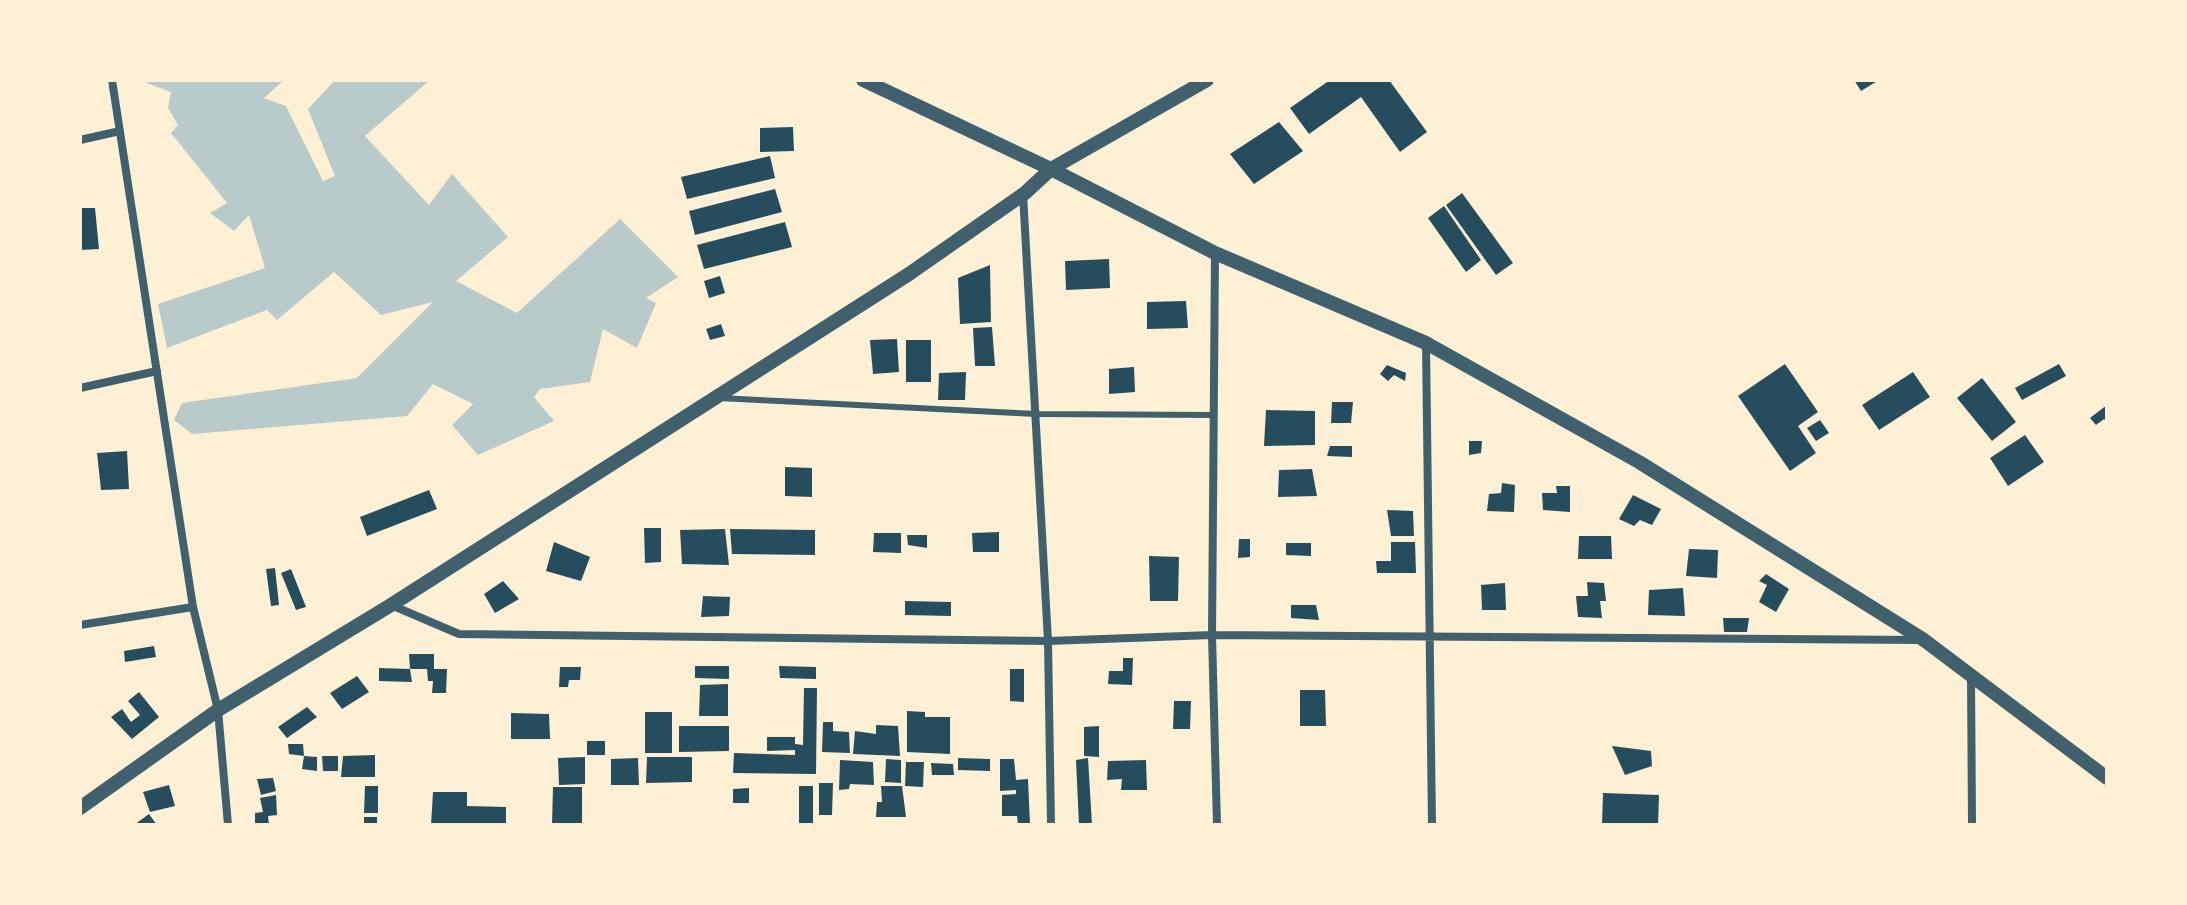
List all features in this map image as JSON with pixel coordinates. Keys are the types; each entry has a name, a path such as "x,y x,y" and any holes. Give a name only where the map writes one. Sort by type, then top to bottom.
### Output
{"street":[{"path":"112,80 193,607 218,710 228,825"},
{"path":"863,80 1051,169 1215,253 1426,343 1639,462 1924,640 2107,778"},
{"path":"218,710 391,605 909,274 1025,193 1051,169 1207,80"},
{"path":"80,140 120,131"},
{"path":"1025,193 1048,641 1051,825"},
{"path":"80,808 218,710 1025,193"},
{"path":"1215,253 1212,635 1217,825"},
{"path":"1426,343 1432,825"},
{"path":"80,388 157,371"},
{"path":"391,605 459,634 1048,641 1212,635 1428,639 1924,640"},
{"path":"80,625 193,607"},
{"path":"1971,675 1972,825"}],"lane":[{"path":"715,398 1036,414 1214,415"}],"shaded area":[{"path":"147,80 284,80 264,98 286,106 323,181 335,176 308,109 335,80 430,80 365,136 429,205 452,174 508,237 456,281 517,313 620,219 678,277 646,298 656,303 637,348 603,329 590,382 540,389 534,397 554,421 478,455 452,425 473,404 433,384 407,416 192,434 174,420 182,403 357,378 433,302 381,315 334,272 277,320 267,310 167,348 158,304 265,268 249,215 234,231 210,213 227,203 171,133 178,125 168,108 171,92 147,83"}],"building":[{"path":"1330,80 1389,80 1427,132 1400,152 1361,97 1309,134 1290,108"},
{"path":"1854,80 1879,80 1861,91"},
{"path":"1279,122 1303,151 1254,184 1230,154"},
{"path":"793,127 794,151 760,152 760,128"},
{"path":"770,156 775,178 687,199 681,177"},
{"path":"775,189 782,212 695,235 689,211"},
{"path":"1462,193 1513,263 1496,275 1446,205"},
{"path":"1444,206 1481,260 1466,272 1428,218"},
{"path":"80,208 95,208 99,249 80,250"},
{"path":"785,222 792,247 704,269 697,245"},
{"path":"1109,259 1110,288 1066,290 1065,261"},
{"path":"990,265 991,322 960,324 958,278"},
{"path":"720,276 725,293 709,298 704,281"},
{"path":"1186,301 1188,328 1147,329 1147,302"},
{"path":"721,324 725,336 710,340 706,329"},
{"path":"992,327 995,366 975,366 973,328"},
{"path":"897,339 899,372 873,374 870,340"},
{"path":"906,340 931,340 931,382 906,382"},
{"path":"1785,364 1818,412 1798,426 1816,453 1790,471 1738,396"},
{"path":"2059,364 2066,376 2022,400 2015,388"},
{"path":"1387,365 1406,373 1405,381 1394,375 1388,381 1380,374"},
{"path":"1134,367 1135,392 1109,394 1109,369"},
{"path":"966,372 965,400 938,400 939,373"},
{"path":"1913,372 1930,397 1879,430 1862,405"},
{"path":"1982,378 2016,422 1992,441 1957,398"},
{"path":"1332,402 1353,402 1351,423 1331,423"},
{"path":"2107,405 2107,422 2104,419 2096,425 2090,418"},
{"path":"1266,410 1315,411 1315,445 1264,446"},
{"path":"1820,420 1829,433 1816,441 1807,428"},
{"path":"2025,435 2044,462 2008,486 1990,458"},
{"path":"1469,441 1482,441 1481,453 1469,455"},
{"path":"1330,446 1352,446 1352,457 1327,456"},
{"path":"127,451 129,489 101,490 97,453"},
{"path":"785,467 812,468 812,497 785,496"},
{"path":"1312,469 1317,496 1278,497 1279,470"},
{"path":"1502,483 1515,485 1514,512 1487,511 1489,494 1501,493"},
{"path":"1556,486 1570,486 1570,512 1543,510 1542,493 1557,493"},
{"path":"429,490 437,509 367,536 360,517"},
{"path":"1633,495 1661,509 1652,525 1640,520 1634,526 1619,519"},
{"path":"1387,510 1413,511 1414,536 1391,536"},
{"path":"644,528 661,528 661,562 645,563"},
{"path":"725,529 729,565 682,564 680,530"},
{"path":"730,529 815,530 815,555 732,554"},
{"path":"999,532 999,552 973,552 972,533"},
{"path":"874,533 901,533 901,553 873,552"},
{"path":"907,535 927,535 927,548 908,545"},
{"path":"1579,536 1611,536 1612,559 1578,559"},
{"path":"1239,539 1250,539 1250,557 1238,558"},
{"path":"554,542 590,557 581,581 546,571"},
{"path":"1391,542 1415,542 1416,573 1377,573 1376,561 1391,561"},
{"path":"1286,543 1311,543 1311,556 1286,555"},
{"path":"1689,549 1718,550 1717,578 1686,576"},
{"path":"1149,556 1179,557 1178,601 1150,601"},
{"path":"275,568 279,605 271,606 266,569"},
{"path":"291,569 306,607 296,610 281,573"},
{"path":"1766,574 1789,589 1776,612 1759,602 1767,585 1759,581"},
{"path":"503,581 519,599 495,613 484,594"},
{"path":"1587,582 1604,583 1606,601 1600,601 1602,618 1578,617 1576,596 1588,596"},
{"path":"1505,583 1506,610 1482,610 1481,585"},
{"path":"1683,588 1685,616 1648,615 1649,590"},
{"path":"703,596 730,597 729,616 701,617"},
{"path":"905,601 951,602 951,616 905,615"},
{"path":"1291,605 1316,605 1319,620 1291,618"},
{"path":"1723,618 1749,618 1747,632 1724,632"},
{"path":"154,646 156,657 125,662 124,651"},
{"path":"409,654 434,654 434,669 447,669 446,693 432,693 433,681 428,681 427,669 410,669"},
{"path":"1123,658 1133,658 1132,685 1108,684 1109,671 1123,671"},
{"path":"695,666 729,666 729,679 695,678"},
{"path":"779,666 816,667 816,679 780,678"},
{"path":"560,667 581,667 580,680 569,680 568,687 559,687"},
{"path":"379,668 410,669 412,682 379,681"},
{"path":"1010,669 1024,669 1024,702 1010,701"},
{"path":"357,676 369,692 342,709 330,693"},
{"path":"728,684 728,716 699,716 700,685"},
{"path":"804,688 817,688 816,774 733,773 734,753 795,755 795,750 767,751 767,737 795,737 795,744 803,745"},
{"path":"1300,690 1325,690 1326,726 1300,726"},
{"path":"139,692 159,717 132,739 111,717 122,709 131,722 140,715 128,701"},
{"path":"1174,701 1191,701 1190,729 1173,729"},
{"path":"307,707 317,717 287,738 278,727"},
{"path":"907,711 925,712 925,717 950,717 950,754 907,752"},
{"path":"645,712 672,712 672,753 645,753"},
{"path":"511,713 549,714 550,739 511,739"},
{"path":"823,722 833,722 833,731 849,732 850,753 822,752"},
{"path":"876,725 898,726 900,756 853,754 855,731 876,734"},
{"path":"679,726 729,726 729,751 679,752"},
{"path":"1099,726 1099,757 1084,756 1084,727"},
{"path":"587,741 605,741 605,755 587,755"},
{"path":"288,744 303,744 304,756 289,754"},
{"path":"1612,746 1651,751 1652,766 1625,775"},
{"path":"375,755 375,777 341,777 343,756"},
{"path":"304,756 317,757 317,771 302,769"},
{"path":"322,756 338,756 338,771 323,771"},
{"path":"585,757 585,784 559,785 558,758"},
{"path":"647,757 692,757 692,782 646,783"},
{"path":"638,758 639,785 611,785 611,759"},
{"path":"958,758 990,759 990,771 958,770"},
{"path":"1088,758 1092,825 1079,825 1076,760"},
{"path":"886,759 901,760 901,783 885,782"},
{"path":"1000,759 1014,759 1016,780 1028,779 1030,825 1018,825 1017,816 1002,816 1002,795 1016,794 1016,790 1000,791"},
{"path":"840,760 873,762 874,785 850,784 849,789 839,790"},
{"path":"1146,760 1147,790 1121,790 1122,779 1107,780 1108,761"},
{"path":"906,762 924,762 923,787 905,786"},
{"path":"931,763 953,764 954,775 932,775"},
{"path":"273,778 276,791 261,795 257,779"},
{"path":"819,783 833,783 832,815 819,815"},
{"path":"169,785 175,806 150,812 143,792"},
{"path":"365,786 378,786 378,813 364,813"},
{"path":"799,786 813,786 813,825 799,825"},
{"path":"881,786 902,786 906,817 876,817 877,802 882,802"},
{"path":"553,787 582,787 582,825 552,825"},
{"path":"749,788 749,803 733,803 733,789"},
{"path":"433,792 467,792 467,806 506,807 506,825 431,825"},
{"path":"1603,793 1659,795 1658,825 1602,825"},
{"path":"276,795 277,815 268,816 269,825 255,825 255,813 263,812 260,798"},
{"path":"149,814 157,825 134,825"},
{"path":"364,817 377,817 377,825 364,825"}]}
